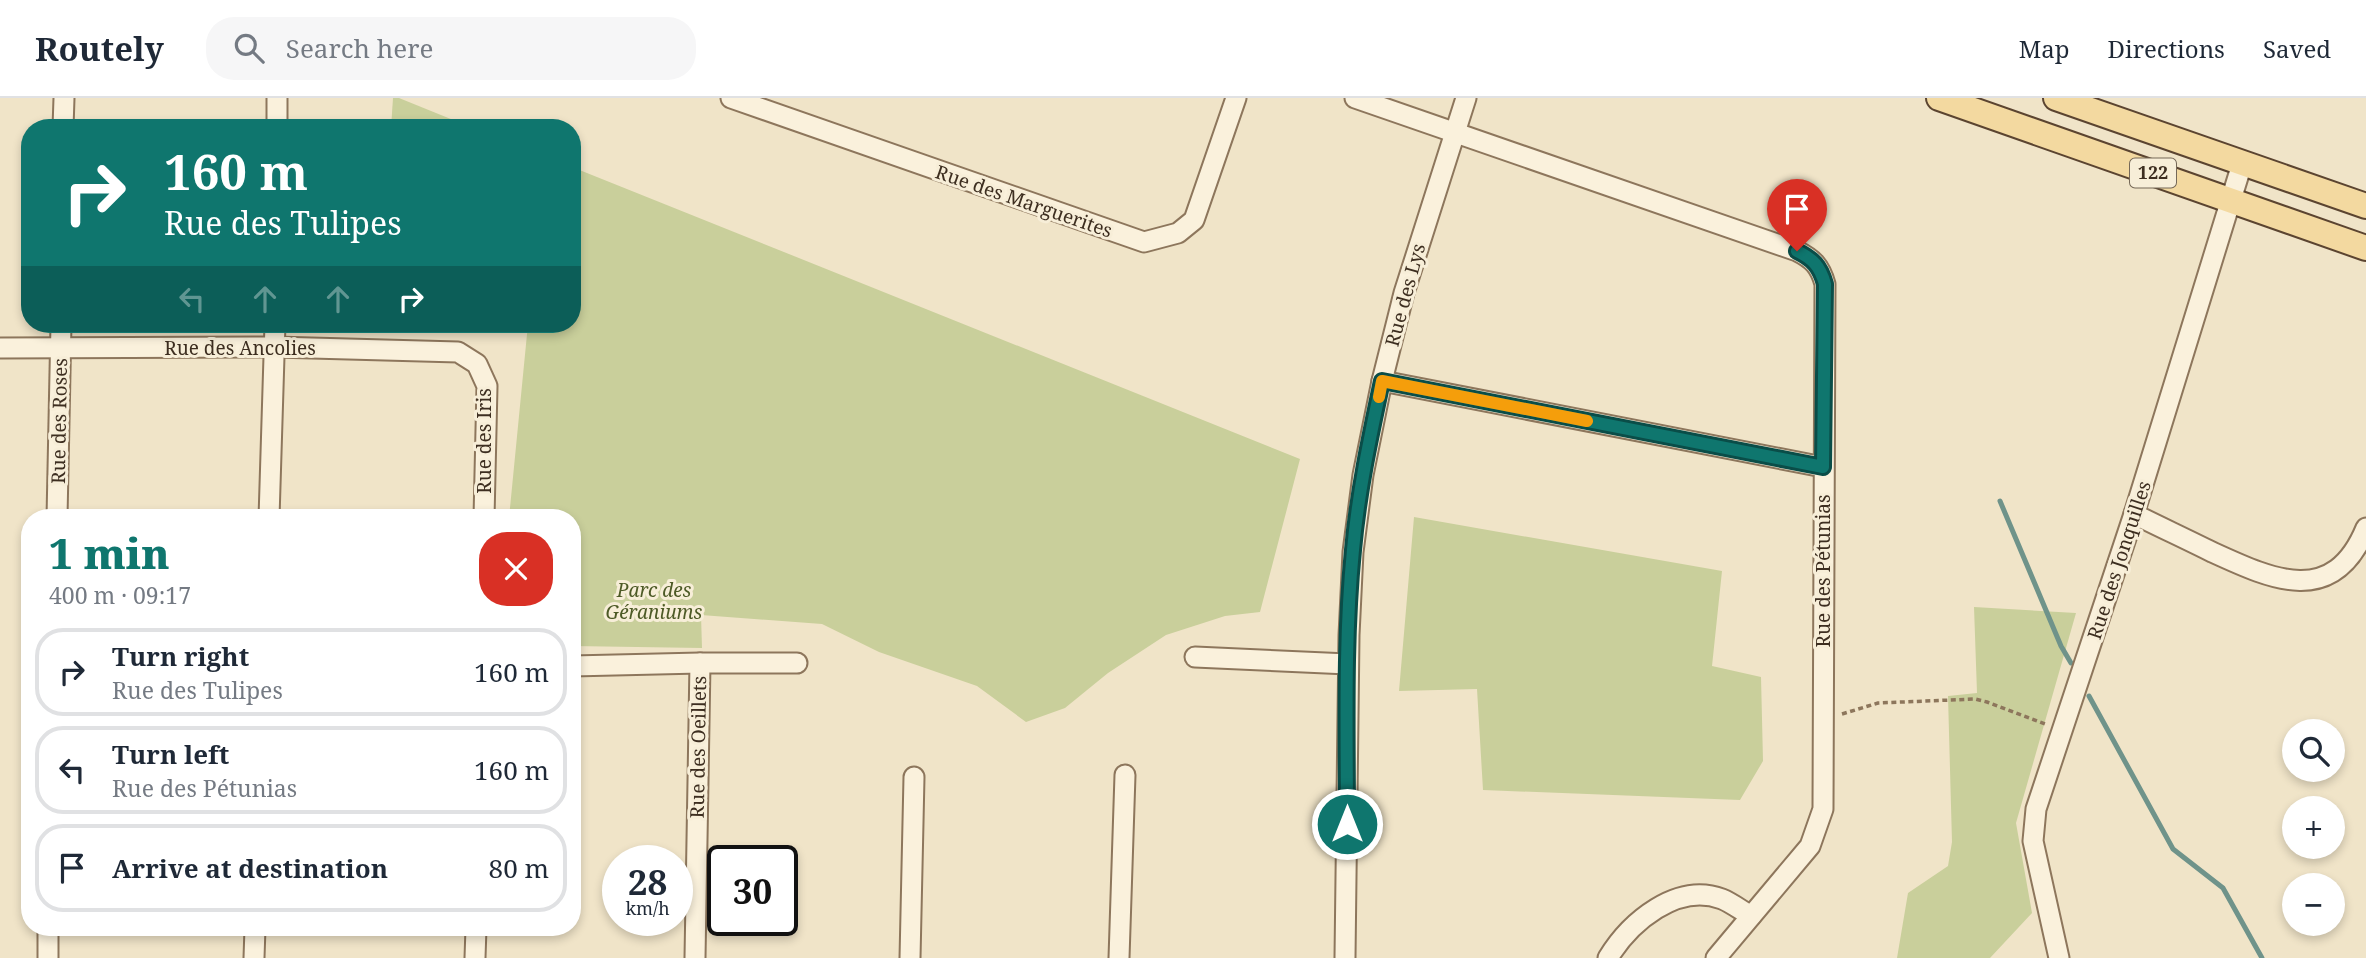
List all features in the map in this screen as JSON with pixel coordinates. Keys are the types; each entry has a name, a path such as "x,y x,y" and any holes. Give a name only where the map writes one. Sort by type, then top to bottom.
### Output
{"main road":[{"name":"122","path":"1939,98 2366,248"},
{"name":"122","path":"2056,98 2366,206"}],"street":[{"path":"63,119 64,98"},
{"path":"277,98 277,119"},
{"name":"Rue des Marguerites","path":"731,98 1144,242 1178,233 1194,220 1236,98"},
{"name":"Rue des Pétunias","path":"1355,98 1797,251 1812,258 1821,270 1825,284 1823,809 1810,846 1716,958"},
{"name":"Rue des Lys","path":"1345,958 1348,664 1353,552 1363,475 1382,381 1404,293 1466,98"},
{"name":"Rue des Jonquilles","path":"2059,958 2033,841 2036,810 2134,514 2242,164"},
{"name":"Rue des Roses","path":"57,509 61,333"},
{"path":"269,509 275,333"},
{"name":"Rue des Ancolies","path":"0,348 275,347 458,352 477,365"},
{"name":"Rue des Iris","path":"477,365 486,386 484,509"},
{"path":"1382,381 1823,467"},
{"path":"2134,514 2252,571 2298,581 2317,579 2341,567 2358,548 2366,528"},
{"path":"1195,657 1348,664"},
{"name":"Rue des Oeillets","path":"695,958 700,663"},
{"path":"581,666 797,663"},
{"path":"1119,958 1125,775"},
{"path":"910,958 914,777"},
{"path":"1608,958 1625,934 1647,914 1675,900 1702,895 1722,899 1751,916"},
{"path":"48,936 48,958"},
{"path":"254,958 255,936"},
{"path":"475,958 476,936"}],"path":[{"path":"1823,721 1878,703 1975,699 2063,731"}],"green space":[{"path":"393,98 399,98 451,119 392,119"},
{"name":"Parc des Géraniums","path":"581,171 1300,459 1260,612 1225,616 1166,635 1108,673 1065,708 1026,722 977,686 879,652 822,624 701,615 702,648 581,646 581,509 510,509 527,333 581,333"},
{"path":"1414,517 1722,571 1712,666 1761,677 1763,761 1740,800 1483,790 1477,689 1399,691"},
{"path":"1974,607 2076,613 2016,823 2032,913 1990,958 1897,958 1908,893 1948,866 1952,842 1948,696 1977,693"}],"waterway":[{"path":"2000,501 2061,646 2071,663"},
{"path":"2089,696 2173,849 2223,888 2262,958"}],"slow traffic":[{"path":"1379,397 1382,381 1587,421"}],"route":[{"path":"1347,824 1348,664 1353,552 1363,475 1382,381 1823,467 1825,284 1821,270 1812,258 1797,251"}]}
